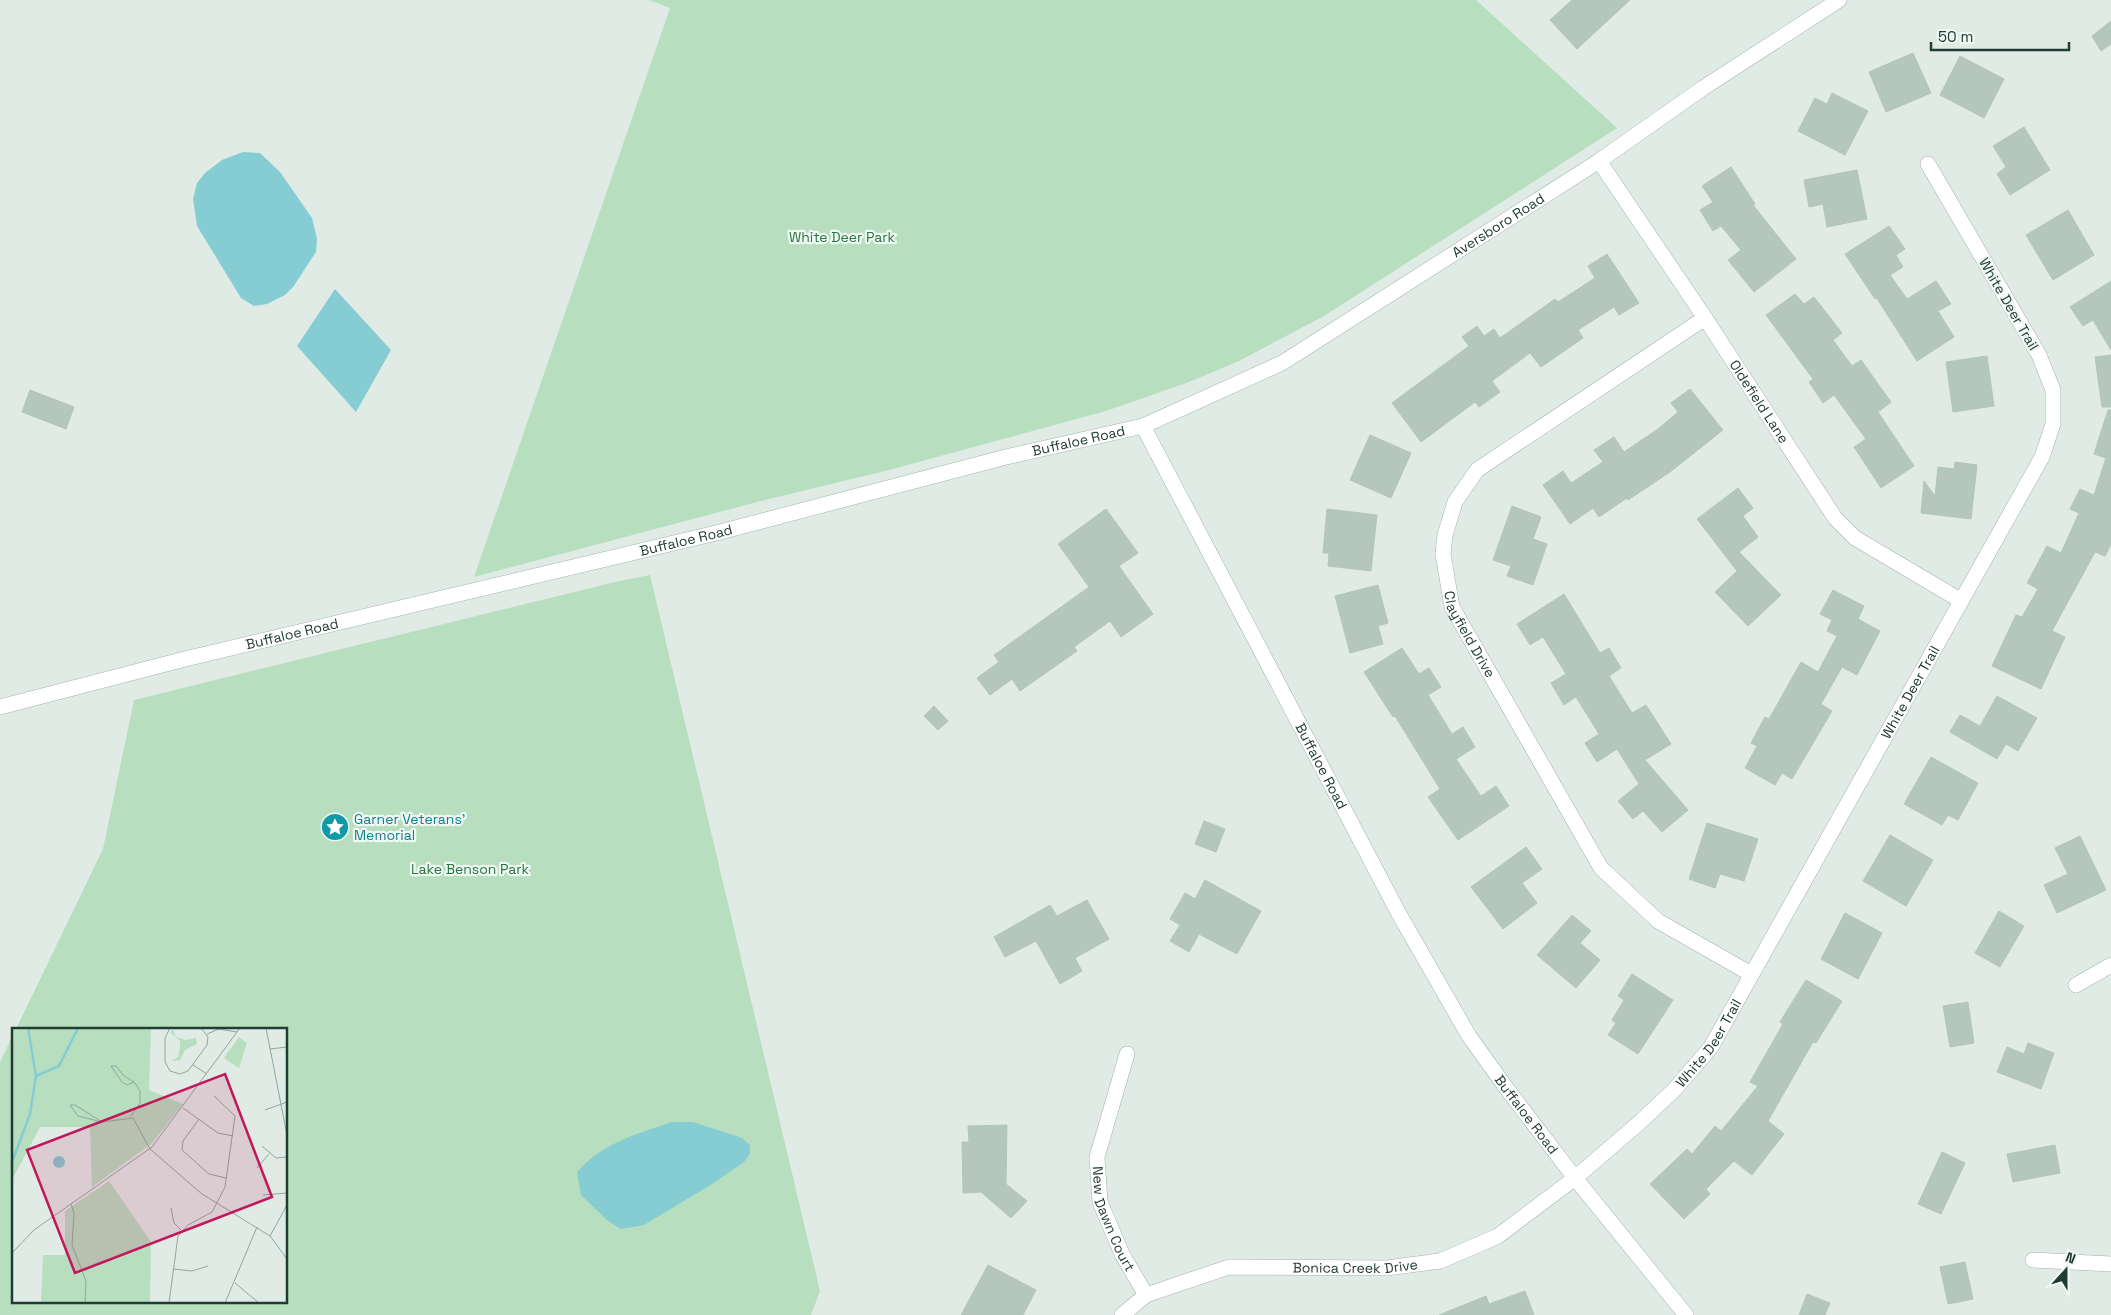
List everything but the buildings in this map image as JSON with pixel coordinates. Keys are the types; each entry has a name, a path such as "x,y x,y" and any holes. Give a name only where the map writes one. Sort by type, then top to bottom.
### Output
{"street":[{"name":"Aversboro Road","path":"1143,426 1282,363 1599,161 1703,88 1840,0"},
{"name":"Oldefield Lane","path":"1599,161 1705,318 1835,518 1855,538 1960,600"},
{"name":"White Deer Trail","path":"1575,1178 1675,1089 1711,1047 1960,600 2042,457 2053,424 2053,390 2039,355 1928,164"},
{"name":"Clayfield Drive","path":"1705,318 1477,470 1455,502 1445,535 1443,554 1452,607 1601,868 1658,922 1751,974"},
{"name":"Buffaloe Road","path":"0,706 185,659 716,533 1006,457 1143,426 1399,914 1469,1036 1506,1089 1575,1178 1686,1315"},
{"path":"2076,985 2111,966"},
{"name":"New Dawn Court","path":"1127,1054 1097,1157 1100,1202 1122,1254 1146,1294"},
{"name":"Bonica Creek Drive","path":"1122,1315 1146,1294 1229,1267 1387,1268 1440,1261 1498,1236 1575,1178"},
{"path":"2033,1260 2111,1264"}],"green space":[{"name":"White Deer Park","path":"649,0 1476,0 1617,128 1324,316 1239,361 1189,382 1106,411 889,470 757,502 474,577 670,8"},
{"name":"Lake Benson Park","path":"650,575 820,1291 811,1315 0,1315 0,1062 12,1037 12,1302 288,1302 288,1028 16,1028 103,849 134,700"}],"water":[{"path":"243,152 260,153 280,172 312,218 317,239 316,252 293,287 285,295 267,304 254,306 241,298 197,226 193,199 197,183 205,173 222,160"},
{"path":"335,289 391,350 356,412 297,346"},
{"path":"672,1122 693,1122 742,1138 750,1145 750,1154 744,1162 712,1184 644,1225 621,1229 607,1220 581,1195 577,1172 598,1153 609,1146"}],"place":[{"name":"Garner Veterans' Memorial","path":"335,827"}]}
